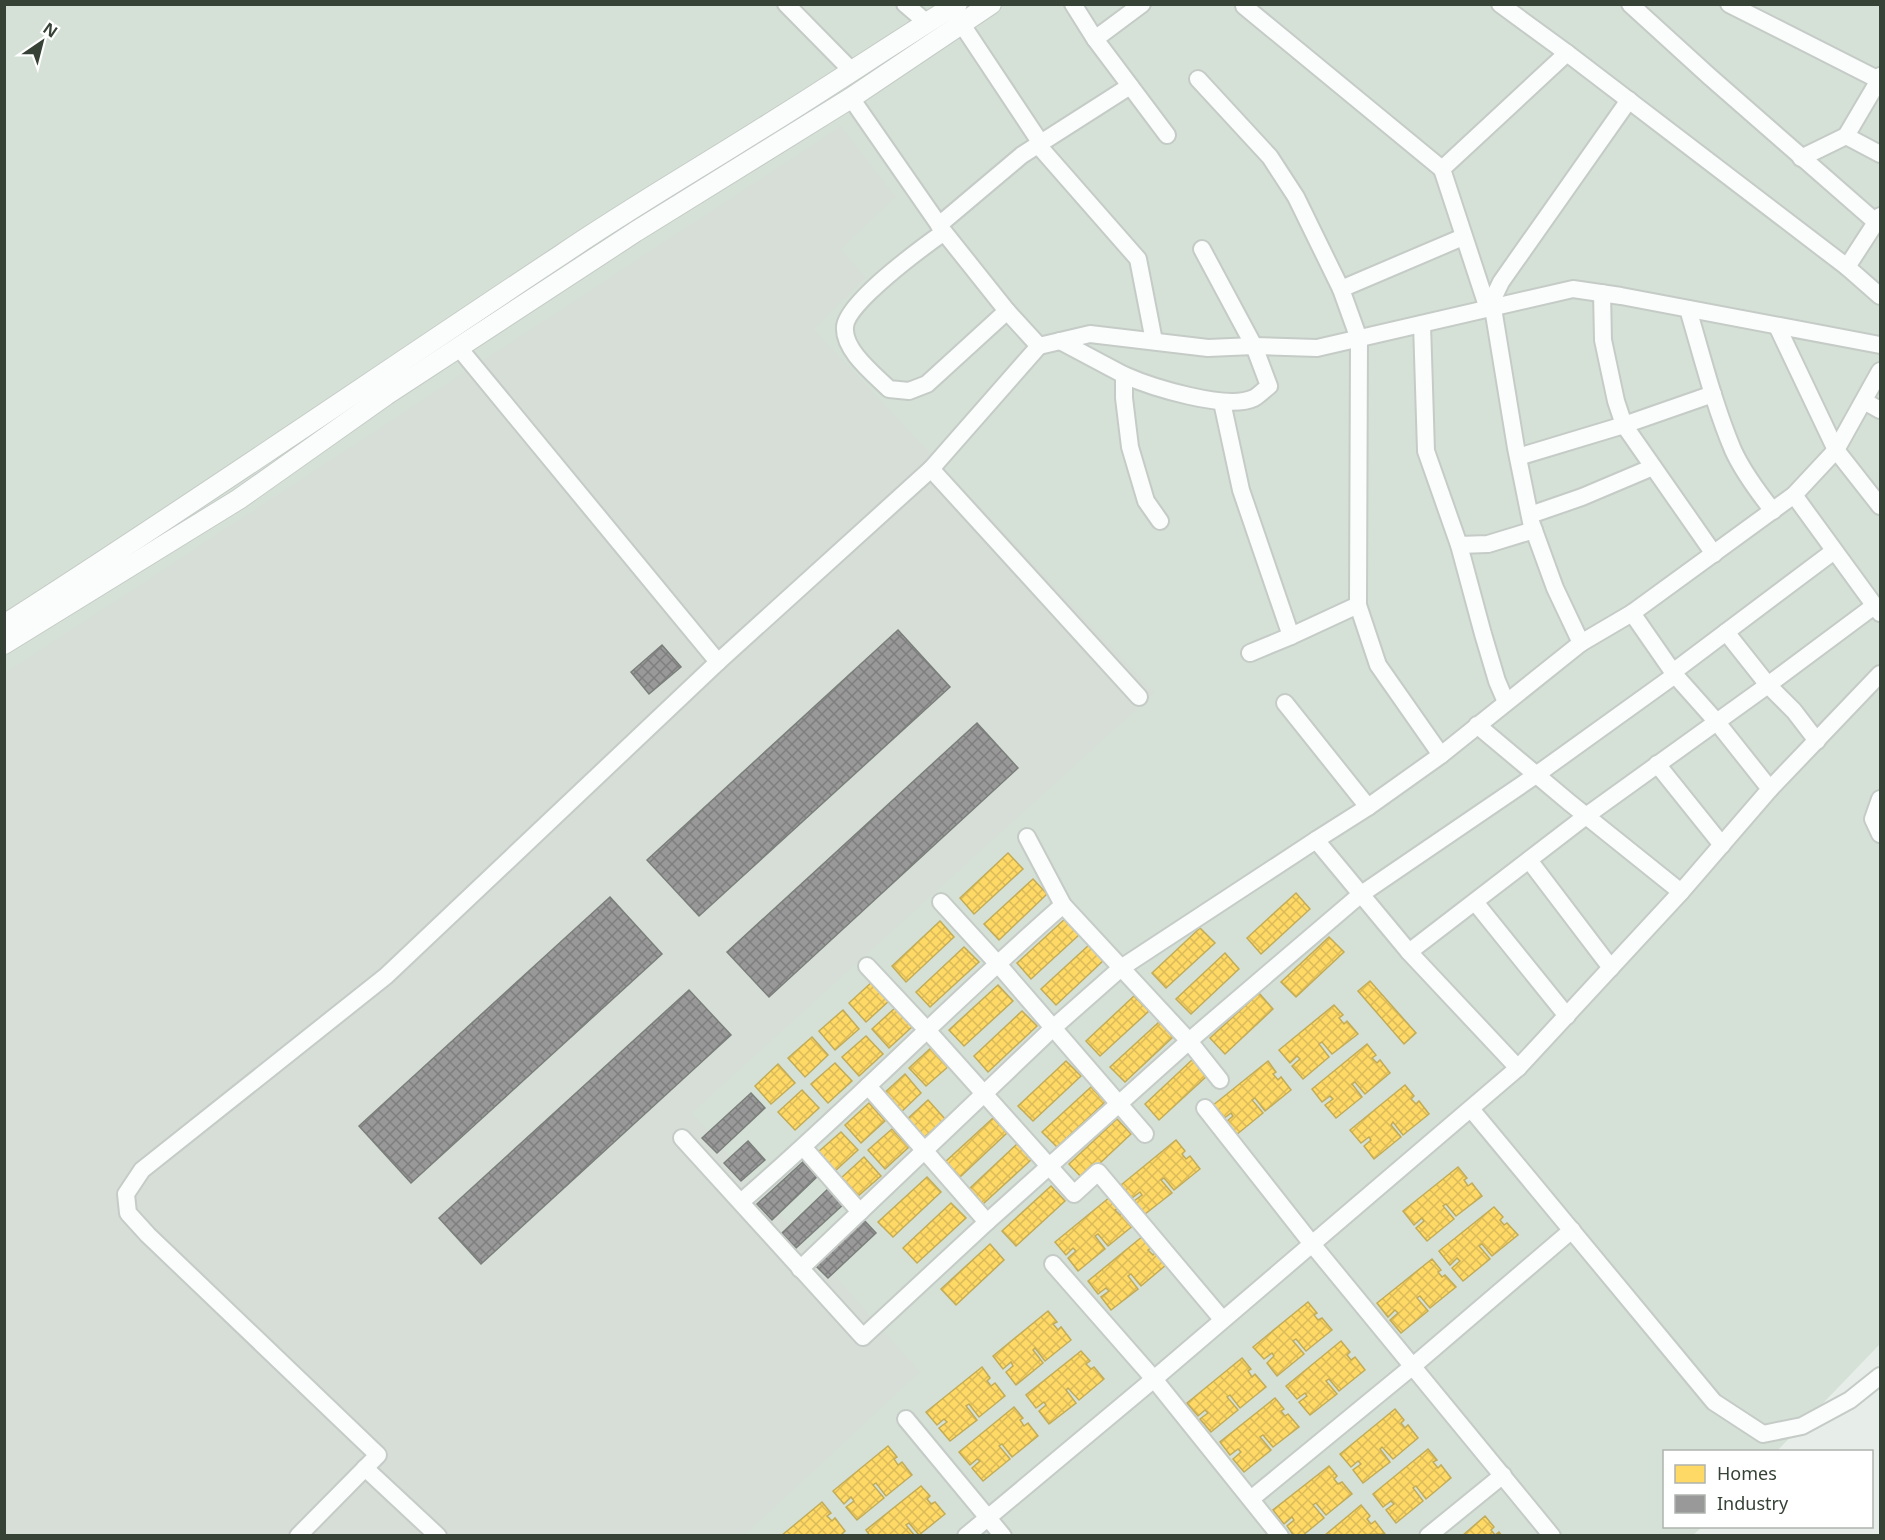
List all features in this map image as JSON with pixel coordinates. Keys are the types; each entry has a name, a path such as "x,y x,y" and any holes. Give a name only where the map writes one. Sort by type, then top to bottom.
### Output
{"street":[{"path":"786,4 852,71"},
{"path":"905,4 926,22"},
{"path":"4,625 145,536 309,422 563,253 926,22 991,4"},
{"path":"1073,4 1095,39 1167,135"},
{"path":"1095,39 1142,4"},
{"path":"1500,4 1847,267 1881,296"},
{"path":"1630,4 1801,158 1879,219 1847,267"},
{"path":"1728,4 1880,78 1846,136 1801,158"},
{"path":"1244,6 1442,169 1463,237 1491,308 1532,523 1555,588 1581,643"},
{"path":"4,644 14,640 239,499 376,402 634,232 851,98 956,12"},
{"path":"956,12 1040,142 1038,145 1138,259 1154,341"},
{"path":"1442,169 1567,53"},
{"path":"1198,79 1270,157 1296,197 1341,289 1359,339 1358,605 1378,665 1441,755"},
{"path":"1007,311 927,384 909,391 889,389 852,352 845,327 850,313 860,301 1022,155 1130,86"},
{"path":"851,98 941,229 1007,311 1039,346"},
{"path":"1491,308 1501,282 1629,100"},
{"path":"1846,136 1881,154"},
{"path":"1341,289 1463,237"},
{"path":"1060,341 1150,386 1222,402 1253,399 1269,386 1254,346 1202,249"},
{"path":"298,1536 378,1455 148,1235 128,1213 126,1194 142,1170 386,976 718,662 932,470 1039,346 1090,334 1208,348 1254,346 1317,348 1573,289 1881,345"},
{"path":"1602,293 1603,340 1624,425 1714,554"},
{"path":"1688,309 1713,394 1733,451 1754,487 1773,511"},
{"path":"1422,324 1426,451 1459,546 1497,681 1506,702"},
{"path":"1777,326 1836,450 1881,506"},
{"path":"459,348 718,662"},
{"path":"800,1269 1053,1028 1121,968 1368,807 1441,755 1581,643 1632,613 1794,495 1836,450 1881,371"},
{"path":"1124,375 1124,398 1130,447 1146,501 1160,521"},
{"path":"1518,457 1624,425 1713,394"},
{"path":"1864,401 1881,410"},
{"path":"1222,402 1241,490 1291,636"},
{"path":"1459,546 1488,544 1582,497 1653,467"},
{"path":"932,470 1139,697"},
{"path":"1409,952 1657,764 1877,610 1794,495"},
{"path":"682,1138 863,1337 1189,1041 1360,895 1536,775 1834,551"},
{"path":"1250,653 1358,605"},
{"path":"1632,613 1674,673 1770,789"},
{"path":"1726,632 1817,741"},
{"path":"966,1536 1154,1379 1518,1068 1681,892 1770,789 1881,674"},
{"path":"1285,704 1368,807"},
{"path":"1478,725 1681,892"},
{"path":"1657,764 1722,844"},
{"path":"1881,799 1873,819 1881,834"},
{"path":"1027,837 1063,905 1189,1041 1220,1080"},
{"path":"1316,840 1409,952 1518,1068"},
{"path":"1529,860 1611,968"},
{"path":"941,902 1145,1134"},
{"path":"1475,902 1567,1016"},
{"path":"742,1202 804,1148 997,963 1063,905"},
{"path":"867,966 1074,1194 1098,1172 1222,1319"},
{"path":"868,1086 987,1222"},
{"path":"1205,1108 1312,1244 1552,1536"},
{"path":"1470,1109 1714,1402 1763,1434 1802,1426 1851,1400 1881,1376"},
{"path":"804,1148 860,1212"},
{"path":"1251,1499 1413,1366 1572,1230"},
{"path":"1053,1264 1154,1379 1280,1536"},
{"path":"906,1419 1003,1536"},
{"path":"365,1468 438,1536"},
{"path":"1428,1536 1503,1475"}],"shaded area":[{"path":"5,5 1880,5 1880,1344 1778,1450 1663,1450 1663,1528 1701,1528 1693,1535 5,1536"},
{"path":"841,126 896,197 841,249 866,278 814,329 1155,693 692,1113 920,1372 745,1535 5,1536 5,673"}],"building: Homes":[{"path":"1008,853 1023,869 974,914 960,898"},
{"path":"1033,879 1047,894 999,940 984,924"},
{"path":"1296,893 1310,909 1261,954 1247,938"},
{"path":"1066,918 1080,934 1031,979 1017,963"},
{"path":"940,921 954,937 906,982 892,966"},
{"path":"1200,928 1215,943 1166,988 1152,973"},
{"path":"1329,937 1344,952 1296,997 1281,982"},
{"path":"1090,944 1104,960 1056,1005 1041,989"},
{"path":"964,947 979,962 930,1007 916,992"},
{"path":"1225,953 1239,969 1191,1014 1176,999"},
{"path":"873,981 890,1000 866,1022 849,1003"},
{"path":"1370,981 1416,1033 1404,1044 1358,991"},
{"path":"998,985 1013,1001 964,1046 949,1030"},
{"path":"1259,993 1273,1009 1225,1054 1210,1038"},
{"path":"1134,996 1149,1011 1100,1056 1086,1041"},
{"path":"1334,1005 1343,1015 1339,1018 1344,1024 1347,1021 1358,1034 1332,1054 1322,1042 1319,1044 1329,1057 1303,1079 1292,1066 1300,1059 1297,1056 1290,1063 1279,1050"},
{"path":"896,1007 913,1026 889,1048 872,1029"},
{"path":"843,1010 859,1029 835,1050 819,1031"},
{"path":"1022,1011 1037,1026 988,1072 974,1056"},
{"path":"1159,1022 1173,1037 1125,1082 1110,1067"},
{"path":"866,1036 883,1054 859,1076 842,1057"},
{"path":"812,1037 828,1055 805,1077 788,1058"},
{"path":"1367,1044 1376,1055 1372,1058 1377,1063 1380,1060 1390,1073 1365,1094 1355,1082 1352,1084 1362,1097 1336,1118 1325,1105 1333,1099 1330,1096 1322,1102 1312,1089"},
{"path":"933,1046 950,1065 926,1086 909,1068"},
{"path":"1193,1059 1208,1075 1159,1120 1145,1104"},
{"path":"1066,1061 1081,1076 1033,1121 1018,1106"},
{"path":"1268,1061 1276,1072 1273,1074 1278,1080 1281,1077 1291,1090 1265,1111 1255,1098 1252,1100 1263,1113 1236,1135 1226,1122 1233,1116 1231,1113 1223,1119 1212,1106"},
{"path":"835,1063 852,1081 828,1103 811,1084"},
{"path":"778,1064 795,1083 771,1104 755,1086"},
{"path":"905,1074 921,1093 898,1115 881,1096"},
{"path":"1405,1085 1414,1096 1411,1099 1416,1104 1419,1101 1429,1114 1403,1135 1393,1122 1391,1125 1401,1137 1374,1159 1364,1146 1371,1140 1369,1137 1361,1143 1350,1130"},
{"path":"1091,1087 1105,1102 1057,1147 1042,1132"},
{"path":"802,1090 819,1108 795,1130 778,1112"},
{"path":"928,1100 945,1119 921,1140 904,1122"},
{"path":"869,1103 885,1121 861,1143 845,1125"},
{"path":"993,1118 1007,1133 959,1178 944,1163"},
{"path":"1117,1119 1131,1134 1083,1179 1069,1164"},
{"path":"892,1129 909,1147 885,1169 868,1150"},
{"path":"841,1132 858,1150 834,1172 817,1153"},
{"path":"1176,1140 1185,1151 1182,1154 1186,1159 1190,1156 1200,1169 1174,1190 1164,1178 1161,1180 1172,1193 1145,1214 1134,1201 1142,1195 1140,1192 1132,1198 1121,1185"},
{"path":"1017,1144 1032,1159 983,1204 969,1189"},
{"path":"864,1157 881,1176 857,1197 840,1179"},
{"path":"1458,1167 1467,1178 1464,1180 1468,1186 1472,1183 1482,1196 1456,1216 1446,1204 1443,1206 1454,1219 1427,1241 1416,1228 1424,1221 1422,1218 1414,1225 1403,1211"},
{"path":"927,1177 941,1192 893,1237 878,1222"},
{"path":"1051,1186 1065,1201 1016,1246 1002,1231"},
{"path":"1110,1197 1119,1208 1115,1210 1120,1215 1123,1213 1134,1225 1108,1246 1098,1234 1095,1236 1105,1249 1078,1271 1068,1258 1076,1251 1073,1248 1066,1255 1055,1242"},
{"path":"951,1203 966,1218 917,1263 903,1248"},
{"path":"1494,1207 1503,1217 1500,1220 1504,1225 1507,1223 1518,1235 1492,1256 1482,1244 1479,1246 1490,1259 1463,1281 1452,1268 1460,1261 1457,1258 1450,1265 1439,1251"},
{"path":"1143,1236 1152,1247 1148,1250 1153,1255 1156,1252 1166,1265 1141,1286 1131,1274 1128,1276 1138,1289 1111,1310 1101,1297 1109,1291 1106,1288 1098,1294 1088,1281"},
{"path":"990,1244 1004,1260 956,1305 941,1289"},
{"path":"1432,1259 1441,1270 1438,1272 1442,1277 1445,1275 1456,1287 1430,1308 1420,1296 1417,1298 1428,1311 1401,1333 1390,1320 1398,1313 1395,1310 1388,1317 1377,1303"},
{"path":"1308,1302 1317,1313 1314,1315 1318,1320 1322,1318 1332,1330 1306,1351 1296,1339 1293,1341 1304,1354 1277,1376 1267,1363 1274,1356 1272,1353 1264,1359 1253,1347"},
{"path":"1048,1311 1057,1322 1053,1324 1058,1330 1061,1327 1071,1340 1045,1361 1035,1348 1033,1350 1043,1363 1016,1385 1006,1372 1013,1366 1011,1362 1003,1369 993,1356"},
{"path":"1341,1341 1350,1352 1347,1355 1351,1360 1355,1357 1365,1370 1339,1391 1329,1379 1326,1381 1337,1394 1310,1415 1299,1402 1307,1396 1305,1393 1297,1399 1286,1386"},
{"path":"1081,1351 1090,1361 1086,1364 1091,1369 1094,1367 1104,1379 1079,1400 1068,1388 1066,1390 1076,1403 1049,1424 1039,1411 1046,1405 1044,1402 1036,1408 1026,1395"},
{"path":"1242,1358 1251,1369 1248,1371 1252,1377 1255,1374 1266,1387 1240,1408 1230,1395 1227,1397 1238,1410 1211,1432 1200,1419 1208,1413 1205,1410 1198,1416 1187,1403"},
{"path":"982,1367 990,1378 987,1381 991,1386 995,1383 1005,1396 979,1417 969,1404 966,1406 977,1420 950,1441 939,1428 947,1422 944,1419 937,1425 926,1412"},
{"path":"1275,1398 1284,1409 1281,1411 1285,1416 1288,1414 1299,1427 1273,1447 1263,1435 1260,1437 1271,1450 1244,1472 1233,1459 1241,1452 1238,1449 1230,1455 1220,1442"},
{"path":"1014,1407 1023,1418 1020,1420 1024,1426 1028,1423 1038,1436 1012,1457 1002,1444 999,1446 1010,1459 983,1481 972,1468 980,1461 977,1459 970,1465 959,1452"},
{"path":"1395,1409 1404,1420 1401,1423 1405,1428 1408,1425 1418,1438 1393,1459 1382,1447 1380,1449 1390,1462 1363,1483 1353,1470 1361,1464 1358,1461 1351,1467 1340,1454"},
{"path":"888,1446 897,1457 894,1459 898,1465 902,1462 912,1475 886,1496 876,1483 873,1485 884,1498 857,1520 846,1507 854,1501 851,1497 844,1504 833,1491"},
{"path":"1428,1449 1437,1460 1433,1462 1438,1468 1441,1465 1451,1478 1426,1499 1416,1486 1413,1488 1423,1501 1396,1523 1386,1510 1394,1504 1391,1501 1383,1507 1373,1494"},
{"path":"1329,1466 1337,1476 1334,1479 1338,1484 1342,1482 1352,1494 1326,1515 1316,1503 1313,1505 1324,1518 1302,1536 1294,1536 1287,1526 1294,1520 1292,1517 1284,1524 1273,1510"},
{"path":"921,1486 930,1496 927,1499 931,1504 935,1502 945,1514 919,1535 909,1523 906,1525 915,1536 870,1536 866,1530"},
{"path":"822,1502 831,1513 827,1516 832,1521 835,1518 845,1531 840,1536 781,1536"},
{"path":"1361,1505 1370,1516 1367,1519 1371,1524 1375,1521 1385,1534 1324,1536"},
{"path":"1485,1516 1494,1527 1491,1530 1495,1535 1499,1532 1502,1536 1462,1536"}],"building: Industry":[{"path":"898,630 950,687 699,916 647,860"},
{"path":"662,645 681,667 649,694 631,672"},
{"path":"977,723 1018,768 769,997 727,952"},
{"path":"610,897 662,954 411,1183 359,1126"},
{"path":"689,990 731,1035 481,1264 439,1218"},
{"path":"751,1093 765,1108 717,1153 702,1138"},
{"path":"748,1141 765,1160 741,1181 724,1163"},
{"path":"806,1159 820,1174 772,1220 757,1204"},
{"path":"830,1187 845,1203 796,1248 782,1233"},
{"path":"862,1218 876,1233 828,1278 813,1263"}]}
